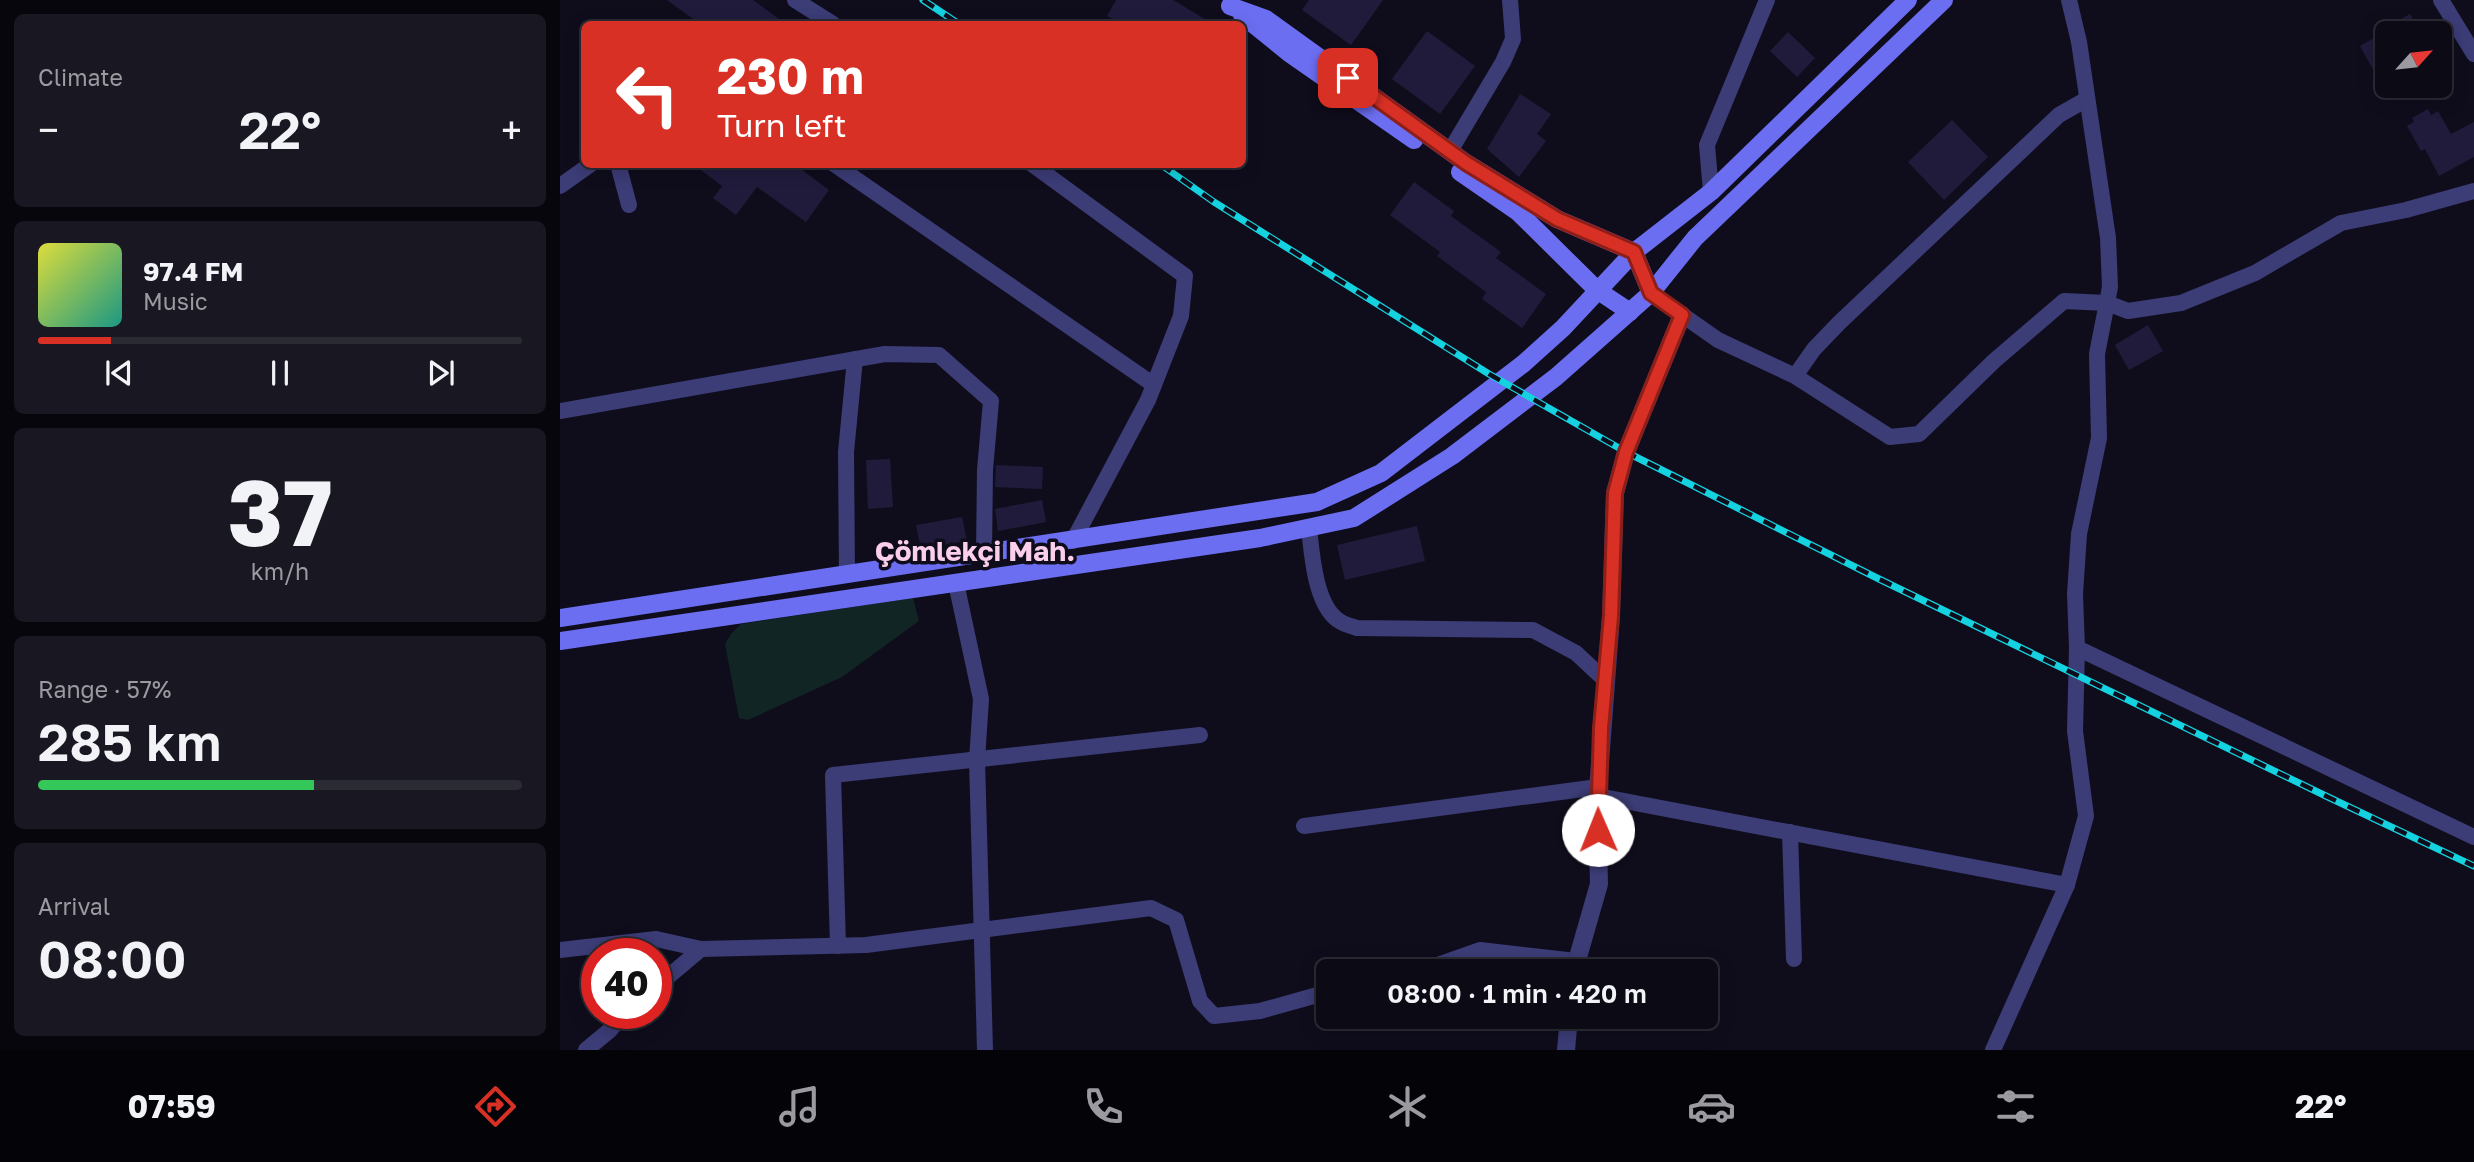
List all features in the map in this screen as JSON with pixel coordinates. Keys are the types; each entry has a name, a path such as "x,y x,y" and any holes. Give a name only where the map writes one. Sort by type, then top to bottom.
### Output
{"main road":[{"path":"560,618 1317,502 1381,473 1523,364 1563,328 1634,252 1711,192 1908,0"},
{"path":"560,641 1260,538 1353,518 1452,456 1556,377 1651,293 1695,238 1944,0"},
{"path":"1227,3 1266,19 1450,151 1557,219 1634,252 1651,293"},
{"path":"1227,3 1289,53 1518,212 1597,290 1630,312"}],"street":[{"path":"795,0 808,18"},
{"path":"1450,151 1503,62 1513,39 1510,0"},
{"path":"1711,192 1707,145 1767,0"},
{"path":"1993,1050 2067,885 2086,816 2075,731 2075,594 2079,534 2099,438 2097,354 2110,287 2108,238 2069,0"},
{"path":"2441,0 2474,54"},
{"path":"1795,376 1814,349 1839,323 2059,115 2087,99"},
{"path":"560,186 585,168"},
{"path":"619,168 629,205"},
{"path":"840,168 1154,385"},
{"path":"1037,168 1185,276 1181,316 1154,385 1073,541"},
{"path":"1651,293 1718,340 1795,376 1890,437 1919,434 1994,361 2064,301 2107,303 2128,311 2181,303 2256,272 2341,223 2406,210 2474,191"},
{"path":"1577,959 1599,884 1598,791 1611,616 1615,493 1626,452 1682,315"},
{"path":"560,411 855,359 885,355 939,355 991,401 985,470 984,554"},
{"path":"848,575 846,452 855,359"},
{"path":"1308,528 1316,580 1326,605 1339,622 1357,628 1533,630 1576,653 1606,681"},
{"path":"956,583 981,699 977,760 985,1050"},
{"path":"2077,648 2474,837"},
{"path":"838,946 833,775 1200,735"},
{"path":"1304,826 1598,791 1790,832 2067,885"},
{"path":"1790,832 1794,959"},
{"path":"560,950 656,939 701,949 866,945 1151,908 1176,920 1200,1001 1214,1016 1260,1011 1316,995"},
{"path":"672,973 701,949"},
{"path":"1454,959 1480,950 1533,959"},
{"path":"586,1050 611,1029"},
{"path":"1566,1050 1568,1029"}],"green space":[{"path":"913,598 919,621 842,677 748,720 739,718 725,644 741,624"}],"building":[{"path":"667,0 753,0 782,21 696,21"},
{"path":"1116,0 1173,0 1208,21 1116,21 1107,16"},
{"path":"1309,0 1383,0 1351,45 1302,10"},
{"path":"2410,14 2414,21 2397,21"},
{"path":"1427,31 1475,66 1440,114 1392,79"},
{"path":"1788,32 1815,58 1797,77 1770,51"},
{"path":"2375,38 2375,73 2360,46"},
{"path":"1520,94 1551,114 1537,134 1546,141 1519,177 1487,149"},
{"path":"2428,109 2431,115 2438,111 2451,134 2474,122 2474,157 2439,176 2425,149 2421,151 2407,126 2414,122 2412,118"},
{"path":"1952,120 1988,157 1944,200 1908,162"},
{"path":"698,168 799,168 829,190 806,222 757,187 736,215 713,198 722,186"},
{"path":"1414,182 1454,211 1451,216 1501,252 1496,258 1546,294 1522,328 1482,299 1486,292 1437,256 1440,252 1390,215"},
{"path":"2148,325 2163,351 2129,370 2115,345"},
{"path":"890,459 893,507 868,509 866,460"},
{"path":"996,465 1043,467 1042,489 995,487"},
{"path":"1042,500 1046,522 998,531 995,509"},
{"path":"962,517 967,541 921,549 916,525"},
{"path":"1417,526 1425,561 1345,580 1337,545"}],"railway":[{"path":"923,0 954,21"},
{"path":"1166,168 1214,202 1489,374 1626,452 1877,578 2474,866"}],"district":[{"name":"Çömlekçi Mah.","path":"975,550"}],"route":[{"path":"1348,78 1466,163 1557,219 1634,252 1651,293 1682,315 1626,452 1615,493 1611,616 1597,803 1598,830"}]}
